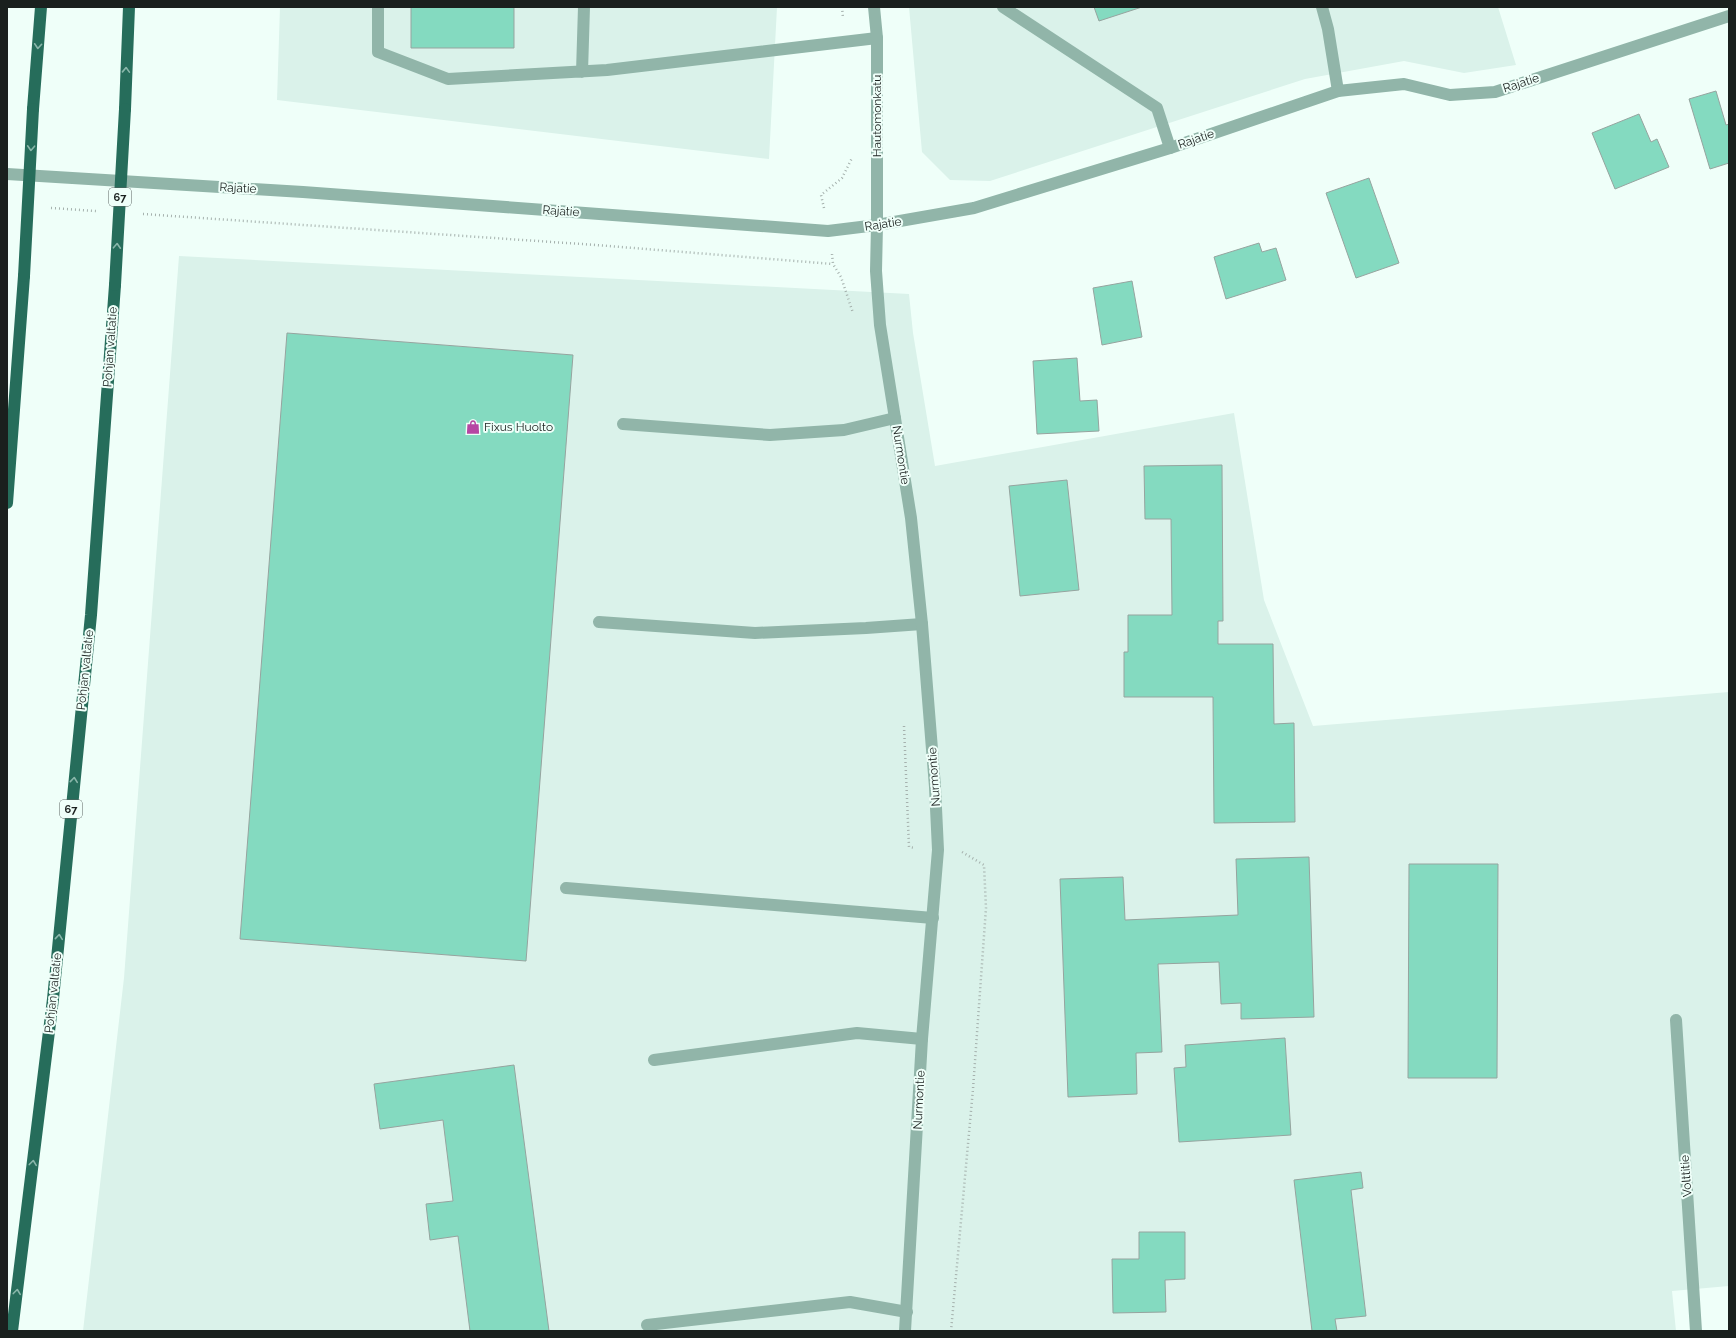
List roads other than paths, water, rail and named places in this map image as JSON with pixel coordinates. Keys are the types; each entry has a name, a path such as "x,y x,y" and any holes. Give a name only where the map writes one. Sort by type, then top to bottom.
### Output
{"highway":[{"path":"7,503 24,276 33,109 41,7"},
{"name":"Pohjan valtatie","path":"12,1331 53,998 91,615 115,284 129,7"},
{"path":"7,420 24,276"}],"street":[{"path":"378,7 378,52 448,79 607,70 877,38"},
{"path":"582,72 584,7"},
{"name":"Hautomonkatu","path":"874,7 877,38 877,225"},
{"path":"1003,7 1157,108 1170,148"},
{"path":"1322,7 1328,29 1338,91"},
{"name":"Rajatie","path":"7,174 303,192 828,231 877,225 974,208 1170,148 1338,91 1404,84 1450,95 1495,92 1729,16"},
{"name":"Nurmontie","path":"877,225 876,271 880,326 911,518 922,624 935,787 938,850 922,1039 905,1331"},
{"path":"623,424 770,435 844,430 895,418"},
{"path":"598,622 755,633 922,624"},
{"path":"566,888 933,918"},
{"name":"Volttitie","path":"1676,1020 1696,1331"},
{"path":"654,1060 857,1033 922,1039"},
{"path":"647,1325 850,1302 907,1312"}],"place":[{"name":"Fixus Huolto","path":"473,427"}]}
